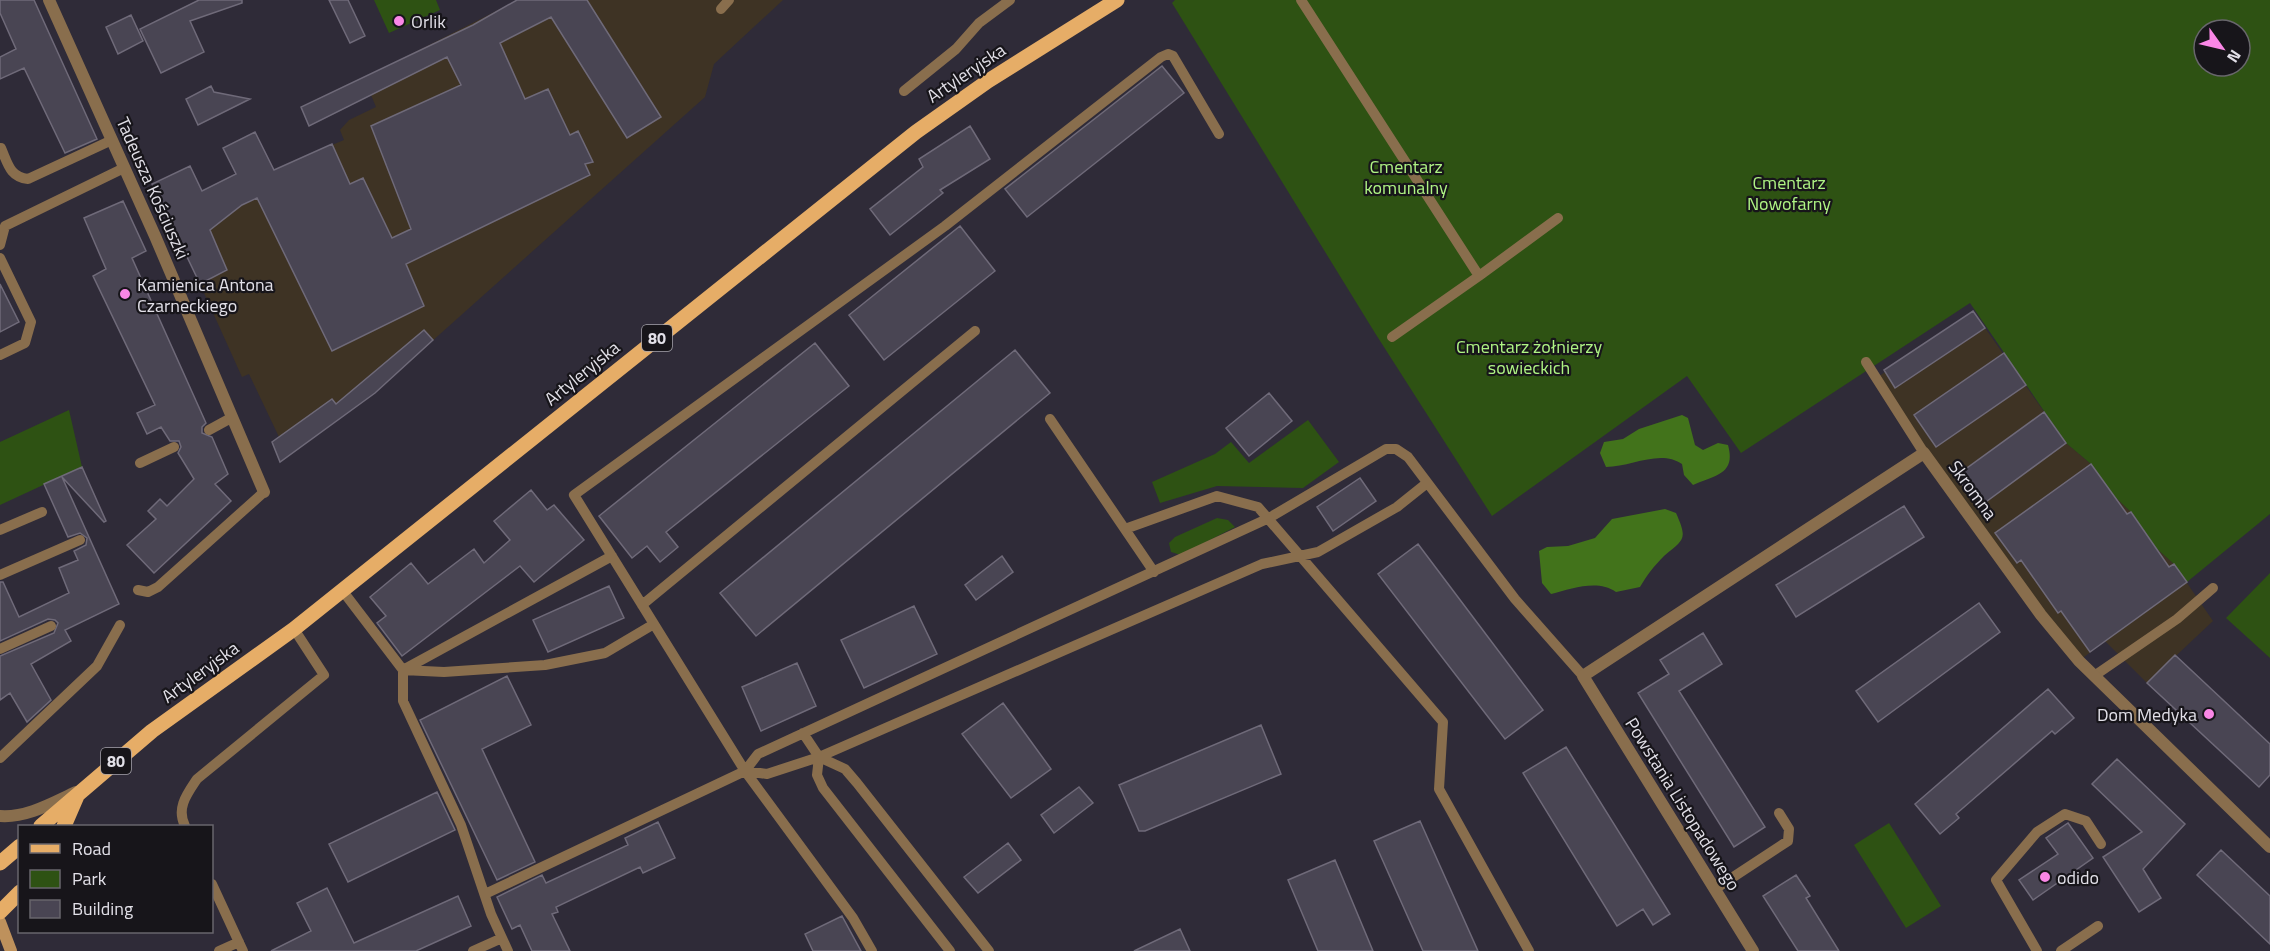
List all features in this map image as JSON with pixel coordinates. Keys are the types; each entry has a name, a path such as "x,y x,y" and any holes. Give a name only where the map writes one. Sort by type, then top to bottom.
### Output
{"main road":[{"name":"Artyleryjska","path":"42,825 80,790 152,731 294,629 933,118 1117,0"},
{"name":"Artyleryjska","path":"64,825 80,790"},
{"path":"0,863 18,848"},
{"path":"0,912 18,894"},
{"path":"0,922 10,951"}],"street":[{"name":"Tadeusza Kościuszki","path":"49,0 264,492"},
{"name":"Skromna","path":"1583,676 1924,453 2041,615 2094,676 2270,847"},
{"name":"Powstania Listopadowego","path":"1583,676 1753,951"},
{"path":"0,816 13,817 31,812 80,790"}],"lane":[{"path":"721,9 729,0"},
{"path":"904,92 956,49 979,23 1010,0"},
{"path":"1301,0 1479,276"},
{"path":"872,951 853,918 745,771 574,495 945,226 1161,57 1168,54 1173,56 1219,134"},
{"path":"1,148 13,174 18,178 28,179 112,140"},
{"path":"0,245 5,226 124,168"},
{"path":"1392,337 1558,218"},
{"path":"0,258 31,322 25,343 0,355"},
{"path":"642,605 975,331"},
{"path":"1866,362 1924,453"},
{"path":"209,430 231,418"},
{"path":"1050,418 1154,572"},
{"path":"140,463 174,447"},
{"path":"484,894 745,771 758,754 1269,518 1386,449 1396,449 1408,457 1515,599 1583,676"},
{"path":"745,771 767,774 819,757 1262,564 1318,552 1397,507 1427,483"},
{"path":"138,590 148,592 158,587 264,492"},
{"path":"1125,529 1217,496 1258,507 1269,518 1443,722 1439,789 1530,951"},
{"path":"0,530 42,512"},
{"path":"0,575 80,540"},
{"path":"403,670 612,556"},
{"path":"2094,676 2177,619 2212,588"},
{"path":"342,590 403,670 403,701 460,825 484,894 508,951"},
{"path":"403,670 444,672 544,665 605,652 654,624"},
{"path":"0,758 97,666 120,625"},
{"path":"0,649 51,626"},
{"path":"184,825 181,818 184,798 197,779 324,675 294,629"},
{"path":"803,733 819,757 845,769 858,783 989,951"},
{"path":"819,757 818,776 823,788 950,951"},
{"path":"1715,889 1788,841 1789,829 1779,813"},
{"path":"2037,951 1996,880 2037,832 2065,814 2086,821 2101,844"},
{"path":"213,886 241,947 219,951"},
{"path":"2061,951 2098,926"},
{"path":"473,951 502,938"}],"shaded area":[{"path":"518,0 783,0 714,64 705,97 411,360 280,462 272,442 279,437 249,374 242,377 200,284 227,270 210,230 242,205 339,161 332,145 344,140 340,130 349,120 376,107 364,78"},
{"path":"1973,311 2066,443 2091,464 2112,494 2131,512 2155,547 2174,564 2213,621 2147,683 2105,641 2079,661 1875,379"}],"green space":[{"name":"Orlik","path":"374,0 436,0 440,10 389,33"},
{"path":"1175,0 2270,0 2270,514 2187,582 2174,564 2155,547 2131,512 2112,494 2091,464 2066,443 1970,303 1741,453 1687,376 1492,516 1375,333 1172,3"},
{"path":"69,410 82,467 0,505 0,442"},
{"path":"1682,415 1688,418 1695,445 1703,450 1718,443 1728,445 1729,462 1727,468 1722,472 1693,485 1684,475 1682,464 1664,458 1606,467 1600,453 1604,442 1623,439 1639,429"},
{"path":"1308,420 1339,462 1303,488 1217,486 1160,503 1152,482 1215,454 1231,442 1249,463"},
{"path":"1665,509 1676,513 1682,529 1682,538 1654,567 1640,587 1616,592 1601,586 1584,586 1551,594 1542,583 1539,551 1547,547 1568,546 1595,538 1612,519"},
{"path":"1217,518 1228,520 1235,527 1181,555 1171,552 1169,543 1175,537"},
{"path":"2270,573 2270,658 2226,618"},
{"path":"1889,823 1941,906 1906,928 1854,845"}],"building":[{"path":"0,0 34,0 97,139 65,153 24,68 0,79 0,57 16,49 0,13"},
{"path":"199,0 242,0 242,3 190,21 204,52 161,73 140,29"},
{"path":"329,0 348,0 365,36 350,43"},
{"path":"517,0 587,0 661,117 627,138 551,17 500,43 525,99 548,89 570,135 578,131 593,162 585,164 590,175 406,264 424,306 332,351 257,198 242,205 210,230 227,270 200,284 152,184 190,166 202,191 236,174 223,148 255,132 274,170 332,144 350,184 363,178 392,238 411,229 371,126 461,85 447,57 309,126 301,107 473,25"},
{"path":"131,15 143,41 118,54 106,27"},
{"path":"1162,66 1184,93 1027,217 1005,189"},
{"path":"211,86 214,92 250,99 198,125 186,99"},
{"path":"970,126 990,159 940,190 943,193 890,235 870,209 923,167 919,159"},
{"path":"123,201 146,251 132,258 206,423 202,427 202,433 212,437 228,474 215,484 231,501 154,573 127,545 156,519 148,511 160,499 167,506 194,479 178,453 181,447 179,441 170,441 161,427 147,434 137,413 155,405 93,276 106,269 84,218"},
{"path":"960,226 995,271 884,360 849,315"},
{"path":"0,284 19,322 0,332"},
{"path":"1973,311 1985,328 1895,388 1884,370"},
{"path":"424,330 433,340 375,393 280,462 272,442 332,399 336,404"},
{"path":"815,343 849,386 666,532 678,547 660,562 647,546 632,558 599,516"},
{"path":"1015,350 1050,393 756,636 720,593"},
{"path":"2004,353 2026,385 1936,447 1914,415"},
{"path":"1269,393 1292,421 1249,456 1226,428"},
{"path":"2044,412 2066,443 1979,507 1956,476"},
{"path":"2091,464 2127,514 2131,512 2169,567 2174,564 2187,582 2090,652 2061,611 2058,613 2021,560 2017,563 1995,533"},
{"path":"82,467 106,521 104,522 62,477 119,604 65,630 71,641 31,664 51,700 27,722 10,693 0,700 0,656 54,633 58,623 48,619 0,641 0,582 3,582 19,617 69,593 59,568 78,560 74,551 86,545 87,538 80,533 68,537 44,484"},
{"path":"1360,478 1376,501 1333,531 1317,507"},
{"path":"531,490 547,510 554,505 584,540 534,582 520,566 402,656 377,623 386,616 370,597 411,563 428,584 474,549 484,563 510,540 494,521"},
{"path":"1904,506 1924,537 1796,617 1776,585"},
{"path":"1418,544 1543,710 1505,739 1378,574"},
{"path":"1002,556 1013,572 976,600 965,585"},
{"path":"609,586 624,618 548,652 533,620"},
{"path":"1979,603 2000,632 1878,722 1856,691"},
{"path":"914,606 937,654 864,688 841,640"},
{"path":"1703,633 1722,664 1679,691 1765,827 1734,847 1638,693 1669,674 1660,660"},
{"name":"Dom Medyka","path":"2175,655 2270,744 2270,775 2259,787 2147,683"},
{"path":"797,663 816,706 761,731 742,687"},
{"path":"507,676 531,725 482,749 535,862 497,880 420,720"},
{"path":"2048,689 2074,718 2055,734 2052,731 1956,814 1959,818 1940,834 1915,804"},
{"path":"1003,703 1051,769 1011,798 962,734"},
{"path":"1261,725 1281,774 1145,831 1139,831 1119,785"},
{"path":"1566,747 1670,914 1653,925 1643,909 1617,926 1523,773"},
{"path":"2117,759 2185,824 2143,869 2161,898 2139,912 2103,857 2142,832 2092,784"},
{"path":"1079,787 1093,803 1054,833 1041,815"},
{"path":"437,792 455,830 348,882 329,844"},
{"path":"1420,821 1478,951 1423,951 1374,841"},
{"path":"658,822 675,858 643,873 640,867 556,907 558,912 552,914 570,951 532,951 520,925 512,929 497,897 542,875 546,883 628,845 625,838"},
{"path":"2068,823 2093,858 2033,900 2019,880 2058,854 2046,838"},
{"path":"1008,843 1021,860 978,893 964,877"},
{"path":"2221,850 2270,896 2270,944 2197,875"},
{"path":"1335,860 1373,951 1318,951 1288,880"},
{"path":"1796,875 1810,896 1806,898 1839,951 1798,951 1763,896"},
{"path":"327,888 354,943 458,896 471,926 416,951 271,951 311,931 297,903"},
{"path":"842,916 861,951 813,951 805,934"},
{"path":"1180,929 1190,951 1134,951"}],"place":[{"name":"Orlik","path":"399,21"},
{"name":"Kamienica Antona Czarneckiego","path":"125,294"},
{"name":"Dom Medyka","path":"2209,714"},
{"name":"odido","path":"2045,877"}],"park label":[{"name":"Cmentarz komunalny","path":"1406,176"},
{"name":"Cmentarz Nowofarny","path":"1789,192"},
{"name":"Cmentarz żołnierzy sowieckich","path":"1529,356"}]}
